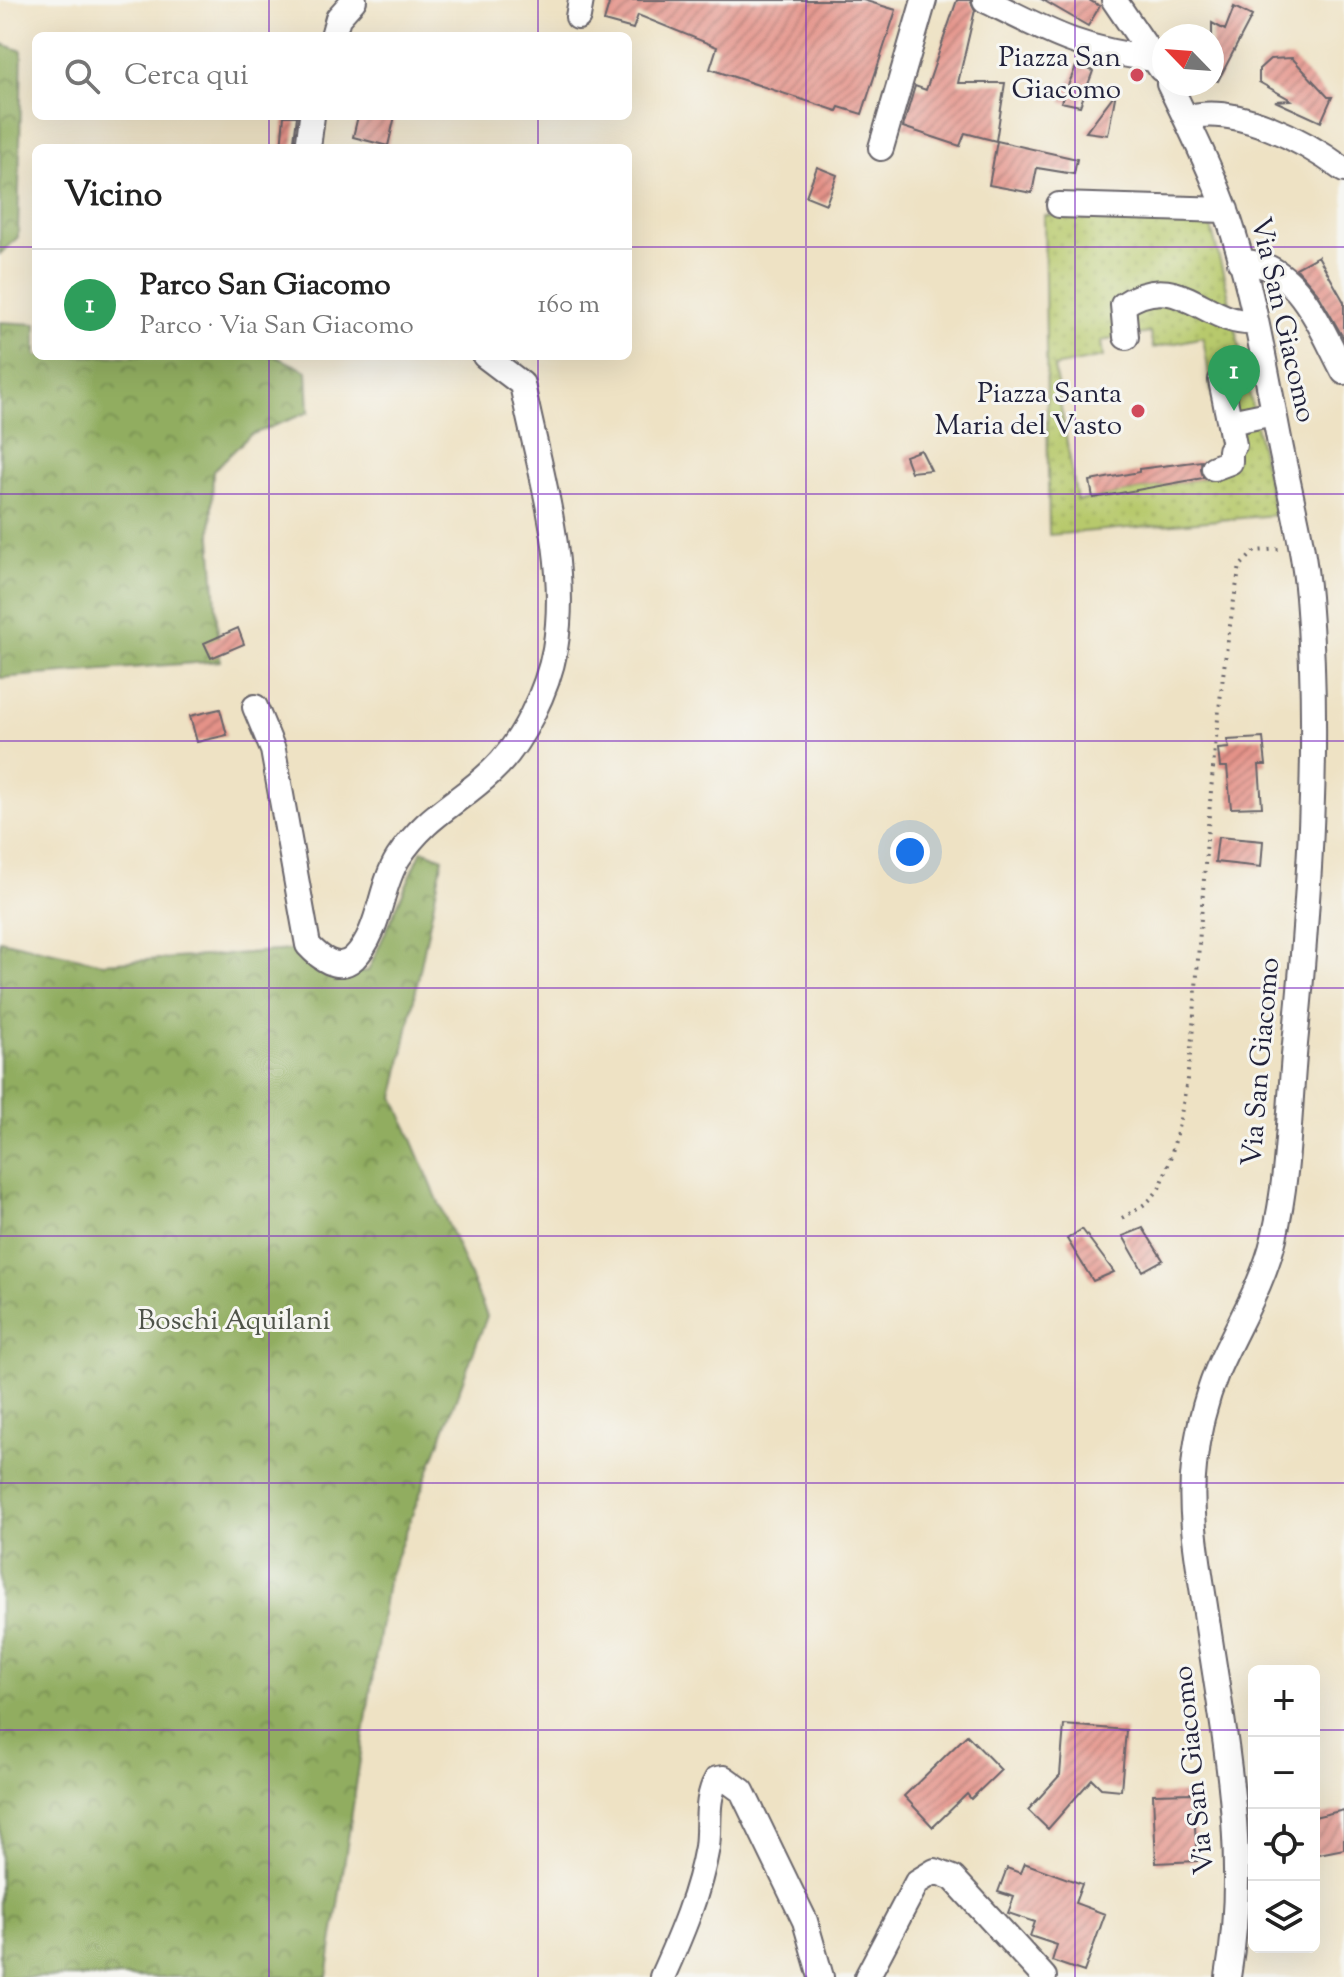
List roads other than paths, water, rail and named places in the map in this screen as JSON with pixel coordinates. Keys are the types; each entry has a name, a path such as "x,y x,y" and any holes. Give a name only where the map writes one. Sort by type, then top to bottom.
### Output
{"street":[{"path":"334,32 338,18 354,0"},
{"path":"881,148 924,0"},
{"path":"985,0 1039,30 1082,46 1152,65"},
{"path":"1114,0 1152,55"},
{"path":"1175,96 1186,118 1204,113 1253,124 1306,146 1343,166"},
{"name":"Via San Giacomo","path":"1186,118 1226,210 1255,322 1302,552 1308,598 1311,706 1308,850 1300,991 1275,1237 1259,1282 1215,1375 1202,1418 1193,1470 1195,1538 1234,1803 1239,1864 1236,1927 1228,1977"},
{"path":"308,144 312,120"},
{"path":"1059,205 1226,210"},
{"path":"1240,262 1264,264 1292,284 1344,372"},
{"path":"1126,337 1123,305 1148,291 1185,297 1238,321 1255,322"},
{"path":"255,707 273,750 308,945 321,959 338,964 352,960 366,941 395,863 409,842 442,808 493,770 518,736 541,693 555,652 559,618 558,561 522,384 490,360"},
{"path":"1214,468 1230,462 1230,450 1234,445 1221,380"},
{"path":"1230,422 1274,413"},
{"path":"662,1977 696,1895 707,1847 709,1797 717,1779 724,1778 742,1791 805,1921 821,1977"},
{"path":"867,1977 917,1882 935,1871 953,1878 1044,1977"}],"place":[{"name":"Piazza San Giacomo","path":"1137,75"},
{"name":"Piazza Santa Maria del Vasto","path":"1138,411"},
{"name":"Parco San Giacomo","path":"1234,411"}],"park label":[{"name":"Boschi Aquilani","path":"234,1322"}]}
